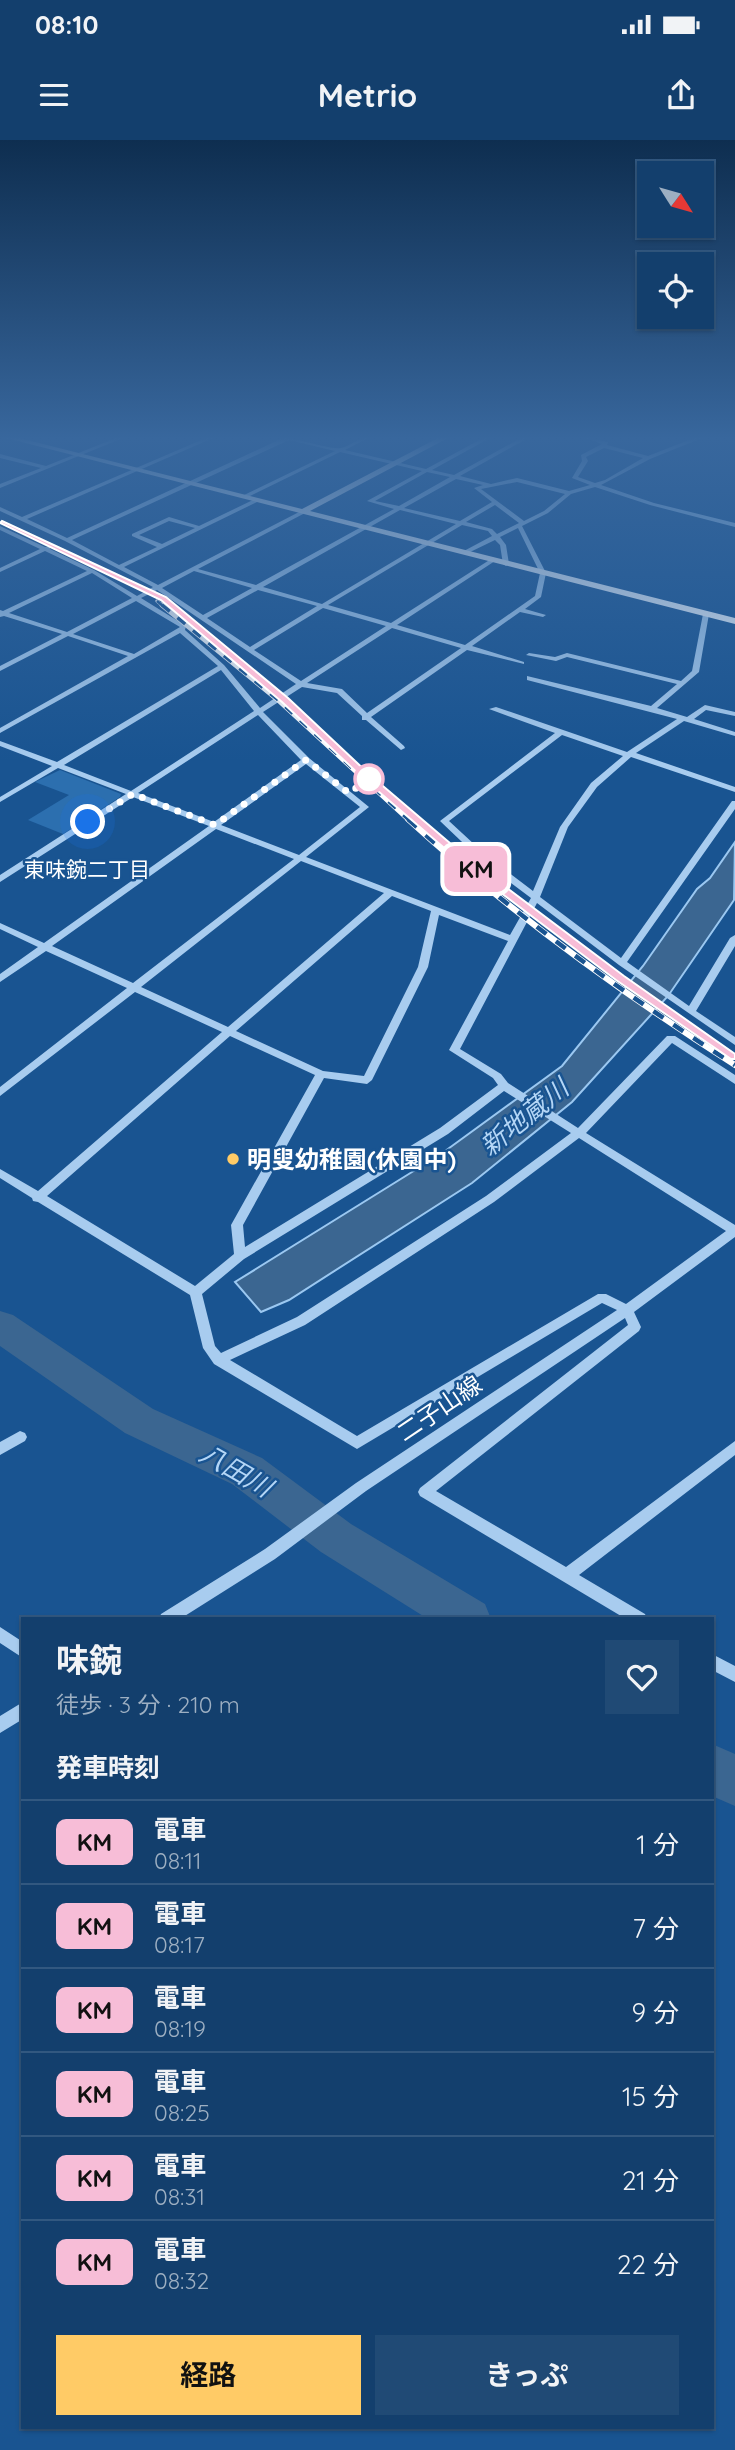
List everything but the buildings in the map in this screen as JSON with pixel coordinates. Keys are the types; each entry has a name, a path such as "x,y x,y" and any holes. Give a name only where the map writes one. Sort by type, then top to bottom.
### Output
{"main road":[{"path":"437,546 735,621"}],"street":[{"path":"0,731 184,627 92,571 43,546"},
{"path":"78,546 157,587 300,684 339,691 365,719 401,748"},
{"path":"120,567 161,546"},
{"path":"0,670 238,546"},
{"path":"204,617 333,546"},
{"path":"249,650 422,546"},
{"path":"464,553 478,546"},
{"path":"503,546 506,564"},
{"path":"365,719 538,597 543,573 531,546"},
{"path":"0,570 48,548"},
{"path":"0,879 493,560"},
{"path":"193,569 522,663"},
{"path":"1,614 92,571"},
{"path":"519,610 543,615"},
{"path":"1,614 134,656"},
{"path":"652,709 695,672 706,614"},
{"path":"0,1092 365,807 306,760 259,712 222,666 181,630"},
{"path":"529,655 556,659 567,655 682,683"},
{"path":"0,800 222,666"},
{"path":"530,678 652,709 735,734"},
{"path":"735,715 705,707 630,755 594,785 564,827 536,898 454,1050 497,1076 507,1088 575,1129 605,1152 735,1231"},
{"path":"493,709 735,790"},
{"path":"561,732 444,821 485,859 536,898 622,963 735,1042"},
{"path":"0,743 514,940"},
{"path":"0,979 306,760"},
{"path":"622,963 735,803"},
{"path":"37,1198 391,892"},
{"path":"0,926 321,1074 367,1080 422,967 436,910"},
{"path":"691,1012 735,938"},
{"path":"219,1360 301,1321 490,1199 575,1129 671,1038 735,1080"},
{"path":"240,1255 237,1225 321,1074"},
{"path":"196,1292 240,1255 444,1131 507,1088"},
{"path":"0,1173 37,1198 196,1292 209,1348 219,1360 357,1443 602,1297 626,1310 635,1327 425,1492 637,1617"},
{"name":"二子山線","path":"169,1617 275,1549 358,1489 626,1310 735,1231"},
{"path":"0,1449 20,1437"},
{"path":"566,1576 735,1447"},
{"path":"0,1634 21,1650"},
{"path":"714,1662 735,1674"},
{"path":"0,1725 21,1711"}],"shaded area":[{"path":"60,770 121,794 120,797 63,834 28,820 69,795 35,782"}],"water":[{"name":"新地蔵川","path":"735,842 734,900 668,996 572,1102 472,1183 289,1300 261,1312 235,1282 441,1154 562,1066 643,966 697,889 710,878"}],"waterway":[{"name":"八田川","path":"0,1326 139,1421 247,1471 336,1538 466,1617"},
{"name":"八田川","path":"714,1769 735,1782"}],"railway":[{"path":"157,601 164,607"},
{"path":"162,605 277,699 410,821"},
{"path":"408,819 566,949 735,1065"}],"train":[{"name":"KM","path":"50,546 163,598 285,700 367,777 468,863 620,978 735,1057"}],"place":[{"name":"明叟幼稚園(休園中)","path":"233,1159"}],"district":[{"name":"東味鋺二丁目","path":"87,869"}],"route":[{"path":"88,822 133,794 215,825 306,760 349,793 369,779"}]}
